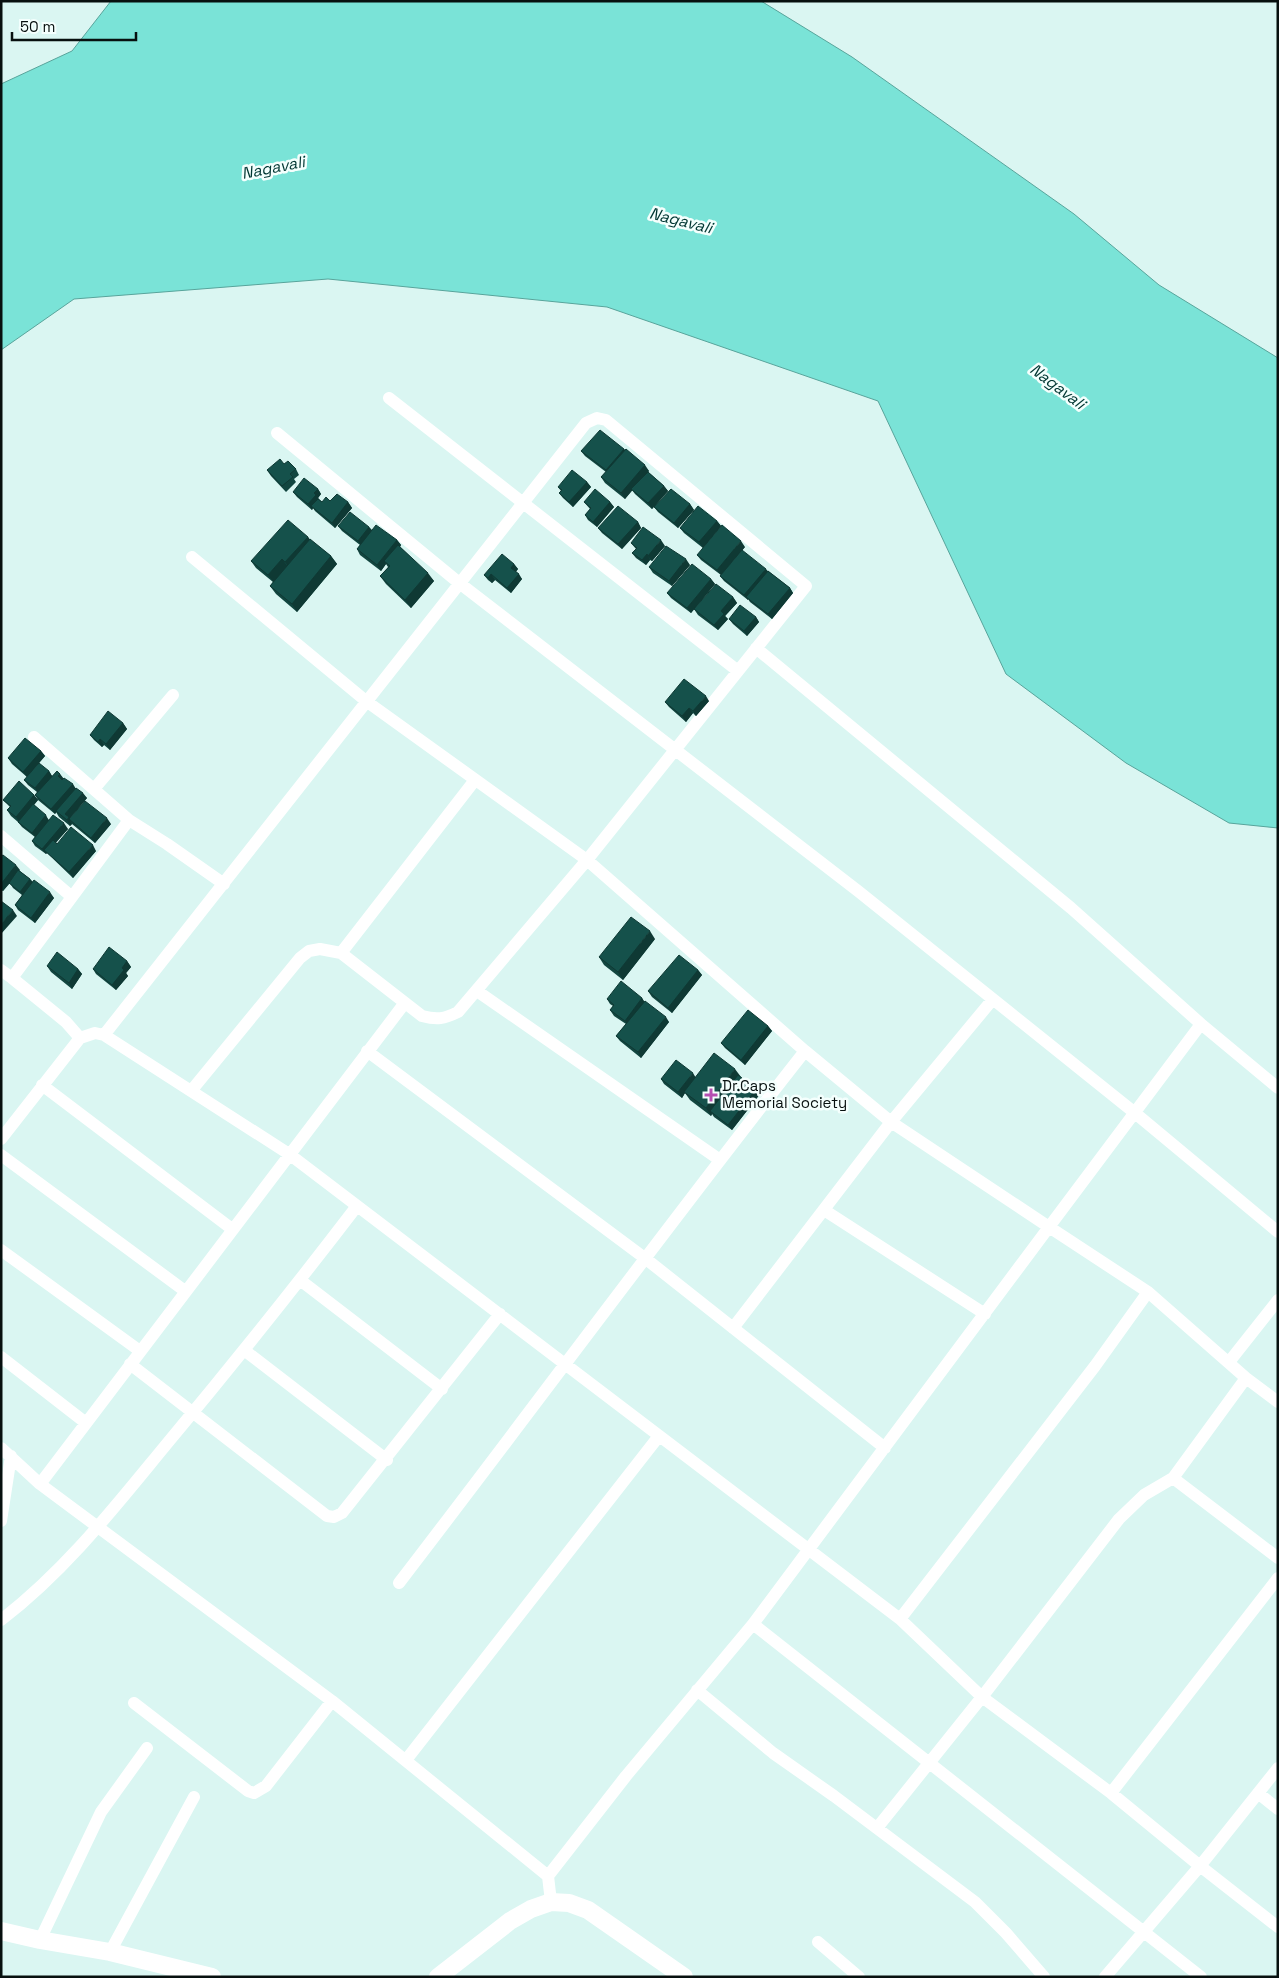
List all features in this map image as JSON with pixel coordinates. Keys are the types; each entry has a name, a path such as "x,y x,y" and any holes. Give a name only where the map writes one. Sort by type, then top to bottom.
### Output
{"main road":[{"path":"438,1977 510,1921 531,1909 551,1902 569,1903 588,1910 684,1977"},
{"path":"1,1931 110,1952 212,1977"}],"street":[{"path":"388,398 738,671"},
{"path":"104,1035 224,884 458,582 523,504 586,423 597,418 606,420 806,586 587,860 458,1012 446,1018 435,1020 422,1016 340,953 320,949 309,951 300,958 191,1091"},
{"path":"277,433 458,582 676,748 993,999 1135,1113 1278,1232"},
{"path":"192,557 366,701 587,860 805,1051 891,1122 1148,1292 1246,1378 1278,1402"},
{"path":"756,648 1071,908 1201,1024 1278,1088"},
{"path":"94,789 173,695"},
{"path":"34,737 128,820 167,844 224,884"},
{"path":"340,953 475,780"},
{"path":"80,1038 66,1022 6,974 72,897 128,820"},
{"path":"1,836 72,897"},
{"path":"477,991 720,1160"},
{"path":"733,1328 891,1122 993,999"},
{"path":"40,1484 404,1004"},
{"path":"548,1876 697,1690 753,1624 1201,1024"},
{"path":"1,1139 80,1038 95,1033 104,1035 289,1154 500,1314 900,1619 982,1697 1111,1793 1278,1927"},
{"path":"367,1051 646,1259 885,1448"},
{"path":"399,1583 805,1051"},
{"path":"42,1085 232,1229"},
{"path":"1,1155 186,1291"},
{"path":"1,1620 28,1598 97,1528 244,1350 357,1206"},
{"path":"824,1210 985,1314"},
{"path":"1,1250 140,1350"},
{"path":"300,1280 442,1389"},
{"path":"900,1619 1095,1366 1148,1292"},
{"path":"1229,1362 1278,1300"},
{"path":"130,1364 327,1516 334,1517 342,1513 386,1460 500,1314"},
{"path":"244,1350 386,1460"},
{"path":"1,1357 86,1423"},
{"path":"877,1828 982,1697 1119,1519 1144,1495 1173,1478 1246,1378"},
{"path":"406,1760 660,1436"},
{"path":"6,1452 40,1484 97,1528 332,1701 548,1876 551,1902"},
{"path":"1,1521 6,1452"},
{"path":"1173,1478 1278,1558"},
{"path":"1111,1793 1278,1578"},
{"path":"753,1624 1201,1977"},
{"path":"697,1690 773,1753 975,1902 1006,1933 1044,1977"},
{"path":"134,1704 248,1791 254,1793 266,1786 332,1701"},
{"path":"40,1940 101,1812 146,1748"},
{"path":"1104,1977 1200,1866 1278,1768"},
{"path":"1258,1793 1278,1809"},
{"path":"110,1952 194,1797"},
{"path":"818,1942 859,1977"}],"water":[{"name":"Nagavali","path":"111,1 761,1 852,57 1074,214 1159,285 1278,358 1278,828 1229,823 1126,763 1006,674 878,401 607,307 328,279 74,299 1,350 1,84 72,51"}],"building":[{"path":"600,430 624,449 606,470 581,451"},
{"path":"626,449 645,465 621,493 601,477"},
{"path":"280,459 284,464 288,461 296,469 290,474 293,477 282,486 267,470"},
{"path":"572,470 587,482 569,502 559,493 562,490 558,487"},
{"path":"648,472 664,486 648,503 631,489"},
{"path":"304,478 318,489 314,493 316,495 308,504 293,492"},
{"path":"595,489 610,502 593,522 585,515 591,508 584,502"},
{"path":"671,489 690,504 674,523 654,507"},
{"path":"337,494 348,502 332,523 311,506 318,499 322,502 326,497 330,501"},
{"path":"618,506 638,522 618,544 598,528"},
{"path":"698,506 717,521 699,542 680,528"},
{"path":"350,512 369,527 358,541 338,526"},
{"path":"288,520 308,537 285,562 282,559 268,575 251,561"},
{"path":"376,525 397,540 377,565 357,549"},
{"path":"722,525 741,541 717,570 697,555"},
{"path":"643,527 661,540 648,556 647,554 642,560 632,553 637,548 631,543"},
{"path":"310,539 331,556 292,604 270,586"},
{"path":"398,545 428,573 405,600 380,576 390,566 384,561"},
{"path":"666,546 686,559 669,581 649,567"},
{"path":"742,550 766,569 744,595 720,576"},
{"path":"502,554 514,564 511,568 519,574 507,588 491,574 488,578 484,575"},
{"path":"692,564 711,579 687,608 667,593"},
{"path":"768,571 790,588 768,614 746,597"},
{"path":"716,584 733,597 721,611 724,614 714,625 694,609"},
{"path":"740,605 756,617 744,631 729,619"},
{"path":"684,679 706,696 693,711 689,708 682,716 665,702"},
{"path":"108,711 123,723 106,744 100,739 98,742 90,735"},
{"path":"25,738 41,751 23,772 8,758"},
{"path":"39,763 49,771 35,788 24,780"},
{"path":"57,771 60,774 58,776 62,780 64,778 73,784 51,809 35,795"},
{"path":"19,781 34,795 16,817 7,810 11,806 3,800"},
{"path":"76,788 83,793 65,814 69,817 67,820 56,811"},
{"path":"85,801 107,818 91,838 69,819"},
{"path":"33,804 46,815 32,833 18,822"},
{"path":"53,815 64,823 42,849 32,841"},
{"path":"71,827 93,845 69,872 44,850 53,840 57,844"},
{"path":"3,855 16,865 1,884 1,856"},
{"path":"18,870 30,879 20,892 9,883"},
{"path":"34,880 50,892 31,918 15,905"},
{"path":"1,901 13,910 1,924"},
{"path":"631,917 650,931 618,972 599,957"},
{"path":"109,947 127,961 122,968 124,970 112,985 93,969"},
{"path":"57,952 78,969 69,983 47,966"},
{"path":"679,955 698,970 668,1008 648,991"},
{"path":"621,981 642,998 625,1021 610,1010 614,1005 607,999"},
{"path":"645,1001 666,1017 638,1052 616,1036"},
{"path":"748,1010 768,1026 741,1060 721,1043"},
{"path":"714,1053 735,1069 706,1108 684,1092"},
{"path":"676,1060 693,1073 678,1092 661,1079"},
{"path":"738,1075 756,1089 728,1125 710,1111"}],"place":[{"name":"Dr.Caps Memorial Society","path":"711,1095"}]}
